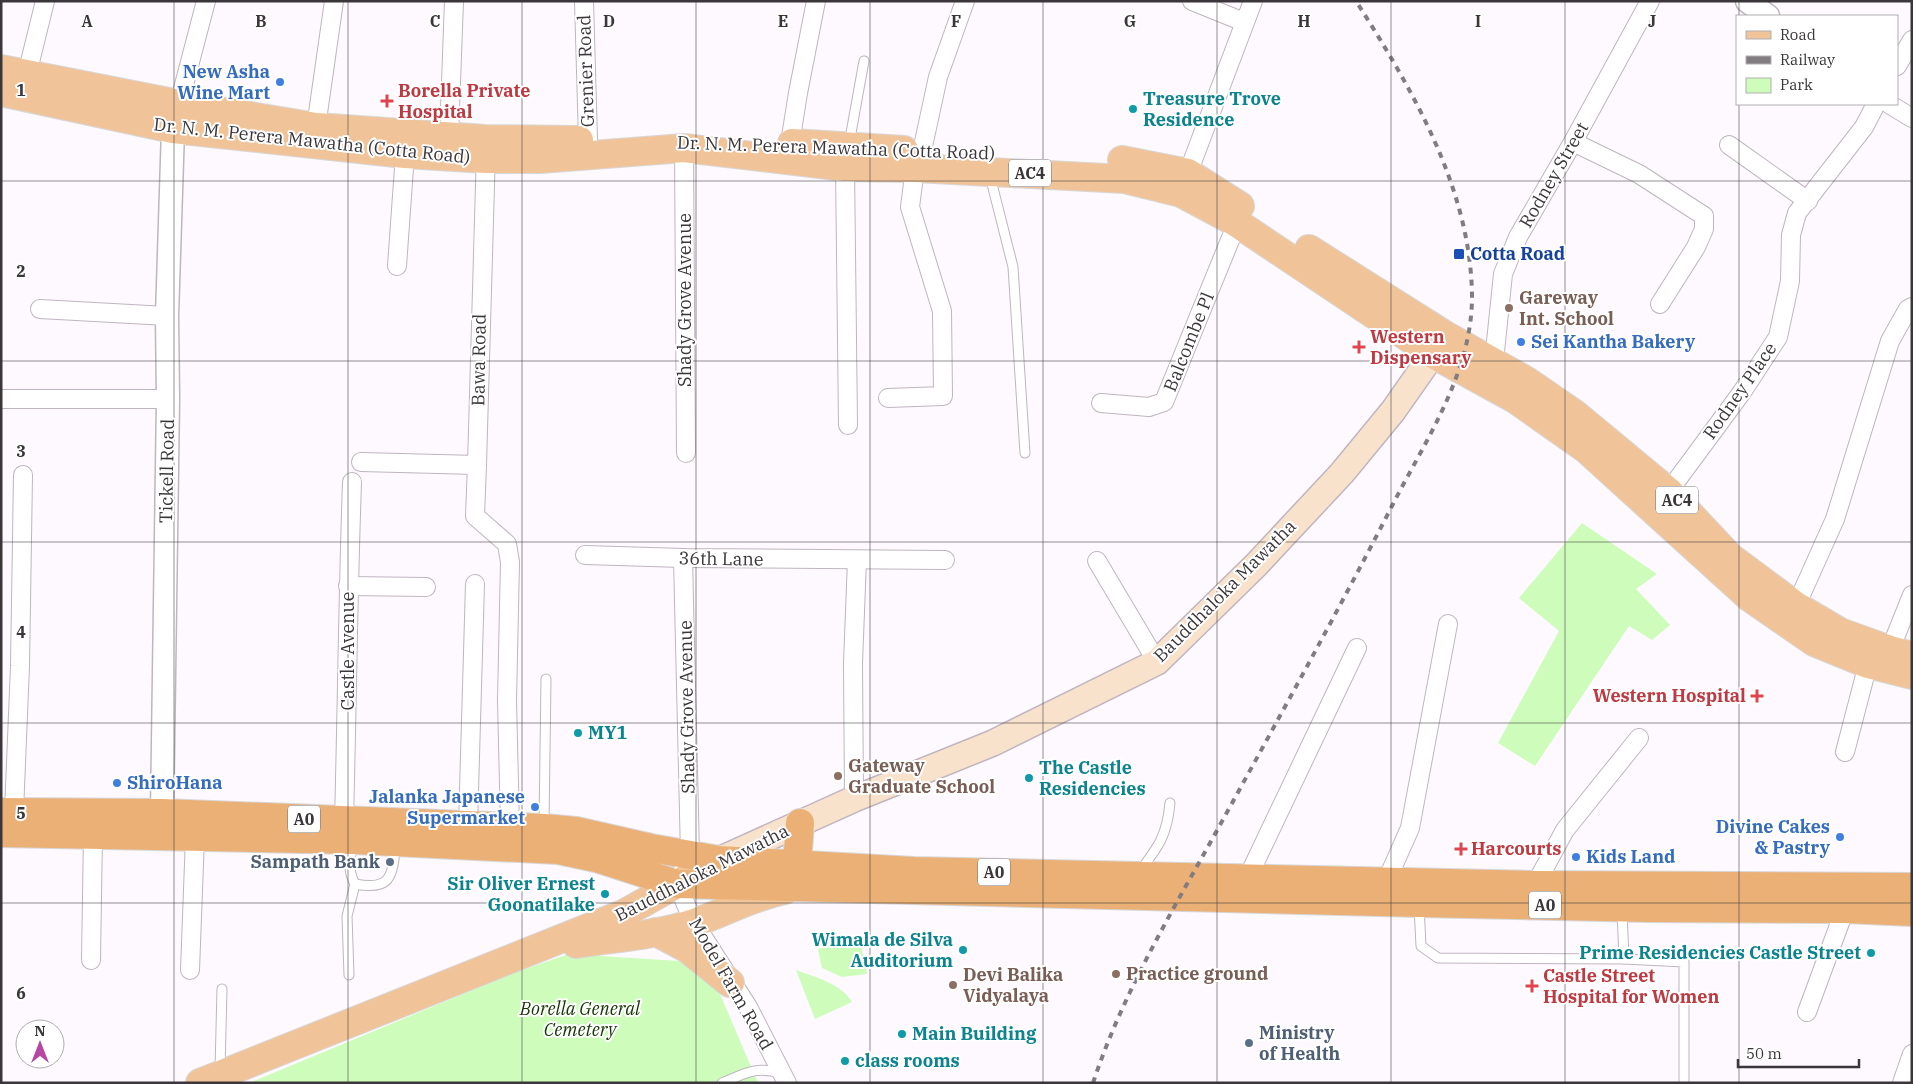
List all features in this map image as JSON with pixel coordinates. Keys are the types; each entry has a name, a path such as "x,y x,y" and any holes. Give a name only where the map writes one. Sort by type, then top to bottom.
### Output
{"highway":[{"name":"A0","path":"6,819 162,813 349,831 397,842 558,850 596,858 677,884 914,871 1136,875 1247,880 1535,885 1622,897 1912,912"},
{"name":"A0","path":"6,819 92,834 195,837 468,825 544,828 576,831 651,848 798,876 1419,903 1912,887"},
{"path":"798,876 800,824"}],"main road":[{"name":"Dr. N. M. Perera Mawatha (Cotta Road)","path":"14,72 176,117 449,136 486,149 540,159 684,148 919,160 1117,160 1185,183 1439,345 1661,500 1730,557 1796,606 1840,632 1890,657 1912,675"},
{"name":"Dr. N. M. Perera Mawatha (Cotta Road)","path":"1,92 176,117 405,154 588,140 790,143 847,157"},
{"name":"Dr. N. M. Perera Mawatha (Cotta Road)","path":"919,160 988,171 1185,183 1237,223 1439,345 1494,361 1575,414 1661,500 1749,597 1814,642 1890,657"},
{"name":"Bauddhaloka Mawatha","path":"210,1079 623,914 719,860 854,799 993,743 1157,662 1256,565 1342,473 1393,411 1439,345"},
{"name":"Bauddhaloka Mawatha","path":"530,951 656,932 694,923 746,900 772,893 798,876"},
{"path":"656,932 688,949 730,982"}],"street":[{"path":"14,72 45,1"},
{"path":"316,127 334,1"},
{"path":"449,136 454,1"},
{"name":"Grenier Road","path":"584,1 588,140"},
{"path":"790,143 816,1"},
{"path":"888,398 943,396 942,311 910,207 938,77 965,1"},
{"path":"1192,1 1244,22"},
{"path":"1185,183 1252,1"},
{"name":"Rodney Street","path":"1494,361 1503,274 1518,237 1573,142 1650,1"},
{"path":"1748,1 1767,15"},
{"path":"176,117 204,9"},
{"path":"1898,64 1912,40"},
{"name":"Rodney Place","path":"1661,500 1742,392 1778,337 1790,281 1791,235 1797,213 1864,127 1875,105"},
{"path":"1891,105 1912,118"},
{"name":"Tickell Road","path":"162,813 168,316 176,117"},
{"path":"1573,142 1639,174 1704,216 1704,229 1696,247 1660,304"},
{"path":"1729,145 1808,201"},
{"name":"Shady Grove Avenue","path":"684,148 686,453"},
{"name":"Bawa Road","path":"486,149 480,293 475,516 508,544 510,562 507,700 510,827"},
{"path":"397,266 405,154"},
{"path":"847,157 848,425"},
{"name":"Balcombe Pl","path":"1101,404 1149,408 1164,402 1237,223"},
{"path":"1796,606 1835,519 1890,341 1908,309 1912,307"},
{"path":"40,310 168,316"},
{"path":"1,399 168,399"},
{"path":"361,462 477,465"},
{"path":"6,819 20,666 23,475"},
{"name":"Castle Avenue","path":"349,831 348,586 352,482"},
{"name":"36th Lane","path":"585,555 683,558 945,560"},
{"name":"Shady Grove Avenue","path":"683,558 690,855"},
{"path":"854,799 853,663 857,560"},
{"path":"1097,561 1157,662"},
{"path":"468,825 475,584"},
{"path":"348,586 426,587"},
{"path":"1845,752 1890,657 1912,595"},
{"path":"1386,882 1410,828 1448,624"},
{"path":"1247,880 1357,648"},
{"path":"1535,885 1565,830 1639,738"},
{"path":"91,960 92,834"},
{"path":"190,970 195,837"},
{"path":"677,884 690,855"},
{"name":"Model Farm Road","path":"677,884 694,923 730,982 748,1007 785,1079"},
{"path":"1807,1012 1845,909"}],"lane":[{"path":"847,157 864,61"},
{"path":"988,171 1013,267 1025,453"},
{"path":"544,828 546,680"},
{"path":"1136,875 1164,836 1169,821 1170,803"},
{"path":"349,831 350,876 355,884 347,916 349,975"},
{"path":"355,884 372,887 389,879 393,868 397,842"},
{"path":"1622,897 1624,959"},
{"path":"1419,903 1421,946 1438,958 1624,959 1684,962 1684,1083"},
{"path":"210,1079 222,989"},
{"path":"722,1083 753,1070 769,1070 785,1079"}],"green space":[{"path":"1582,523 1657,574 1636,589 1670,625 1652,640 1629,626 1535,766 1498,743 1559,631 1519,598"},
{"path":"857,940 860,941 867,974 842,977 822,968 818,949"},
{"name":"Borella General Cemetery","path":"569,954 679,961 714,980 758,1083 249,1083 516,972"},
{"path":"796,970 819,978 842,990 852,1002 815,1019"}],"railway":[{"path":"1093,1083 1132,987 1164,925 1305,671 1433,430 1456,378 1465,351 1470,323 1472,294 1469,254 1461,215 1449,177 1417,104 1356,1"}],"place":[{"name":"New Asha Wine Mart","path":"280,82"},
{"name":"Borella Private Hospital","path":"387,101"},
{"name":"Treasure Trove Residence","path":"1133,109"},
{"name":"Cotta Road","path":"1459,254"},
{"name":"Gareway Int. School","path":"1509,308"},
{"name":"Sei Kantha Bakery","path":"1521,342"},
{"name":"Western Dispensary","path":"1359,347"},
{"name":"Western Hospital","path":"1757,696"},
{"name":"MY1","path":"578,733"},
{"name":"Gateway Graduate School","path":"838,776"},
{"name":"The Castle Residencies","path":"1029,778"},
{"name":"ShiroHana","path":"117,783"},
{"name":"Jalanka Japanese Supermarket","path":"535,807"},
{"name":"Divine Cakes & Pastry","path":"1840,837"},
{"name":"Harcourts","path":"1461,849"},
{"name":"Kids Land","path":"1576,857"},
{"name":"Sampath Bank","path":"390,862"},
{"name":"Sir Oliver Ernest Goonatilake","path":"605,894"},
{"name":"Wimala de Silva Auditorium","path":"963,950"},
{"name":"Prime Residencies Castle Street","path":"1871,953"},
{"name":"Practice ground","path":"1116,974"},
{"name":"Devi Balika Vidyalaya","path":"953,985"},
{"name":"Castle Street Hospital for Women","path":"1532,986"},
{"name":"Main Building","path":"902,1034"},
{"name":"Ministry of Health","path":"1249,1043"},
{"name":"class rooms","path":"845,1061"}]}
